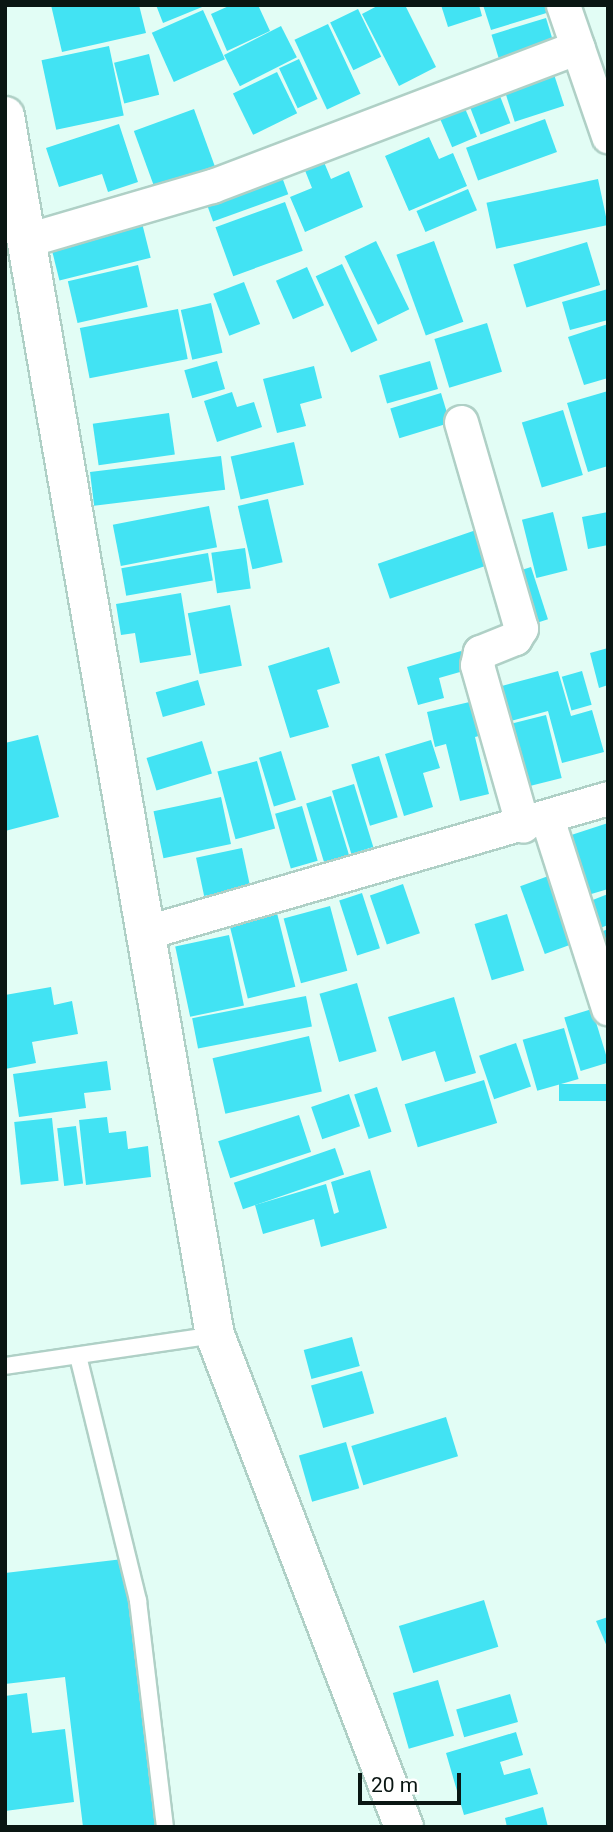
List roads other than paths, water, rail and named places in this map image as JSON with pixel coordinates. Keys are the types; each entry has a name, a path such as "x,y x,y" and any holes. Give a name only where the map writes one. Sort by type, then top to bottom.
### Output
{"street":[{"path":"563,5 608,136"},
{"path":"27,240 212,186 577,47"},
{"path":"5,116 215,1335 404,1827"},
{"path":"461,422 521,628 515,638 480,652 477,665 608,1008"},
{"path":"147,932 535,822 608,798"}],"lane":[{"path":"5,1366 79,1360 215,1335"},
{"path":"79,1360 138,1601 165,1827"}]}
